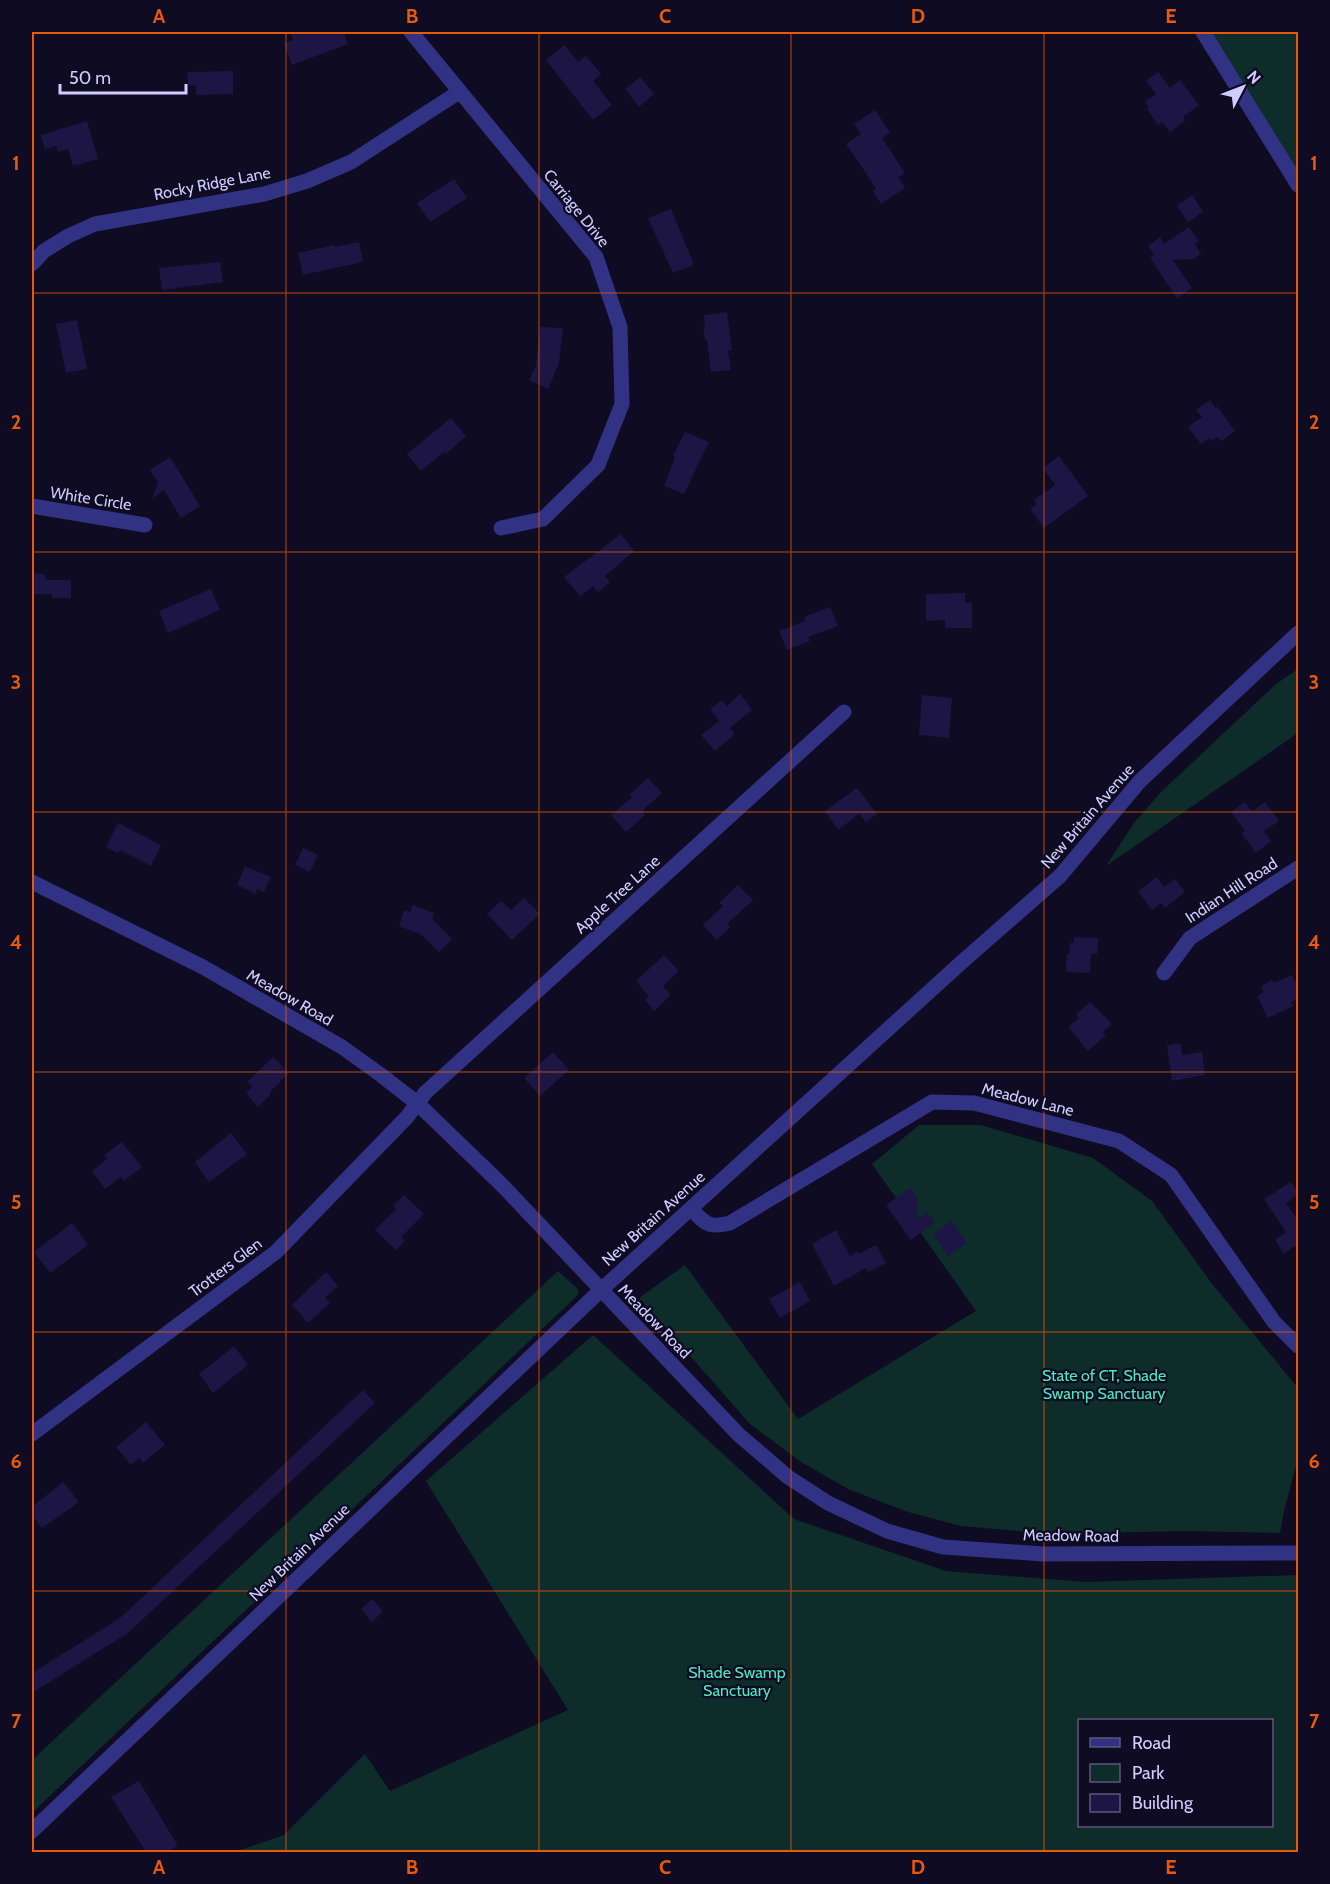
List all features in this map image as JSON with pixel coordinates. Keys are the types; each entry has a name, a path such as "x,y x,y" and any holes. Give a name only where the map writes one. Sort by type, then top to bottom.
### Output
{"street":[{"name":"Carriage Drive","path":"411,32 596,257 620,327 622,405 598,465 543,519 501,528"},
{"path":"1203,32 1299,185"},
{"name":"Rocky Ridge Lane","path":"32,264 44,251 68,236 95,224 264,194 307,181 351,162 459,92"},
{"name":"White Circle","path":"32,506 145,525"},
{"name":"New Britain Avenue","path":"32,1831 601,1290 1060,876 1140,781 1299,633"},
{"name":"Apple Tree Lane","path":"417,1103 425,1093 844,712"},
{"name":"Indian Hill Road","path":"1164,973 1190,939 1299,868"},
{"name":"Meadow Road","path":"32,882 213,972 342,1047 417,1103 502,1185 739,1435 788,1477 828,1503 887,1531 943,1547 1044,1554 1299,1553"},
{"name":"Meadow Lane","path":"692,1209 706,1224 713,1227 730,1223 932,1102 974,1103 1119,1141 1171,1175 1274,1322 1299,1346"},
{"name":"Trotters Glen","path":"32,1434 276,1252 407,1117 417,1103"}],"green space":[{"path":"1203,32 1298,32 1298,185"},
{"path":"1298,669 1298,733 1106,866 1134,823 1161,792 1276,684"},
{"name":"State of CT, Shade Swamp Sanctuary","path":"919,1125 981,1125 1093,1158 1152,1201 1213,1285 1298,1388 1298,1458 1280,1533 1185,1531 1050,1534 961,1526 908,1512 848,1489 801,1462 750,1424 639,1298 685,1265 798,1419 976,1311 872,1164"},
{"path":"558,1271 577,1288 579,1294 32,1813 32,1760"},
{"name":"Shade Swamp Sanctuary","path":"593,1335 794,1519 946,1571 1086,1582 1298,1575 1298,1852 234,1852 284,1835 365,1754 390,1791 568,1710 426,1481"}],"building":[{"path":"290,32 343,32 348,44 292,65 284,44 293,40"},
{"path":"565,45 578,62 586,56 601,74 593,81 612,105 593,120 546,60"},
{"path":"233,71 233,94 196,95 196,85 188,85 187,72"},
{"path":"1158,72 1170,88 1180,80 1199,105 1183,117 1185,121 1170,132 1162,122 1158,125 1145,102 1156,94 1146,81"},
{"path":"640,77 654,94 639,107 625,89"},
{"path":"875,110 890,132 882,138 905,173 898,177 905,188 881,204 873,191 876,188 846,144 861,134 854,124"},
{"path":"87,121 98,159 73,166 68,149 58,152 56,146 45,149 41,135"},
{"path":"454,179 467,198 430,222 417,203"},
{"path":"1192,195 1203,212 1188,222 1177,206"},
{"path":"671,209 694,265 673,273 648,218"},
{"path":"1189,227 1199,241 1195,244 1201,254 1193,259 1173,260 1192,288 1177,298 1150,258 1154,255 1148,246 1160,237 1164,244"},
{"path":"359,242 363,262 303,275 298,253"},
{"path":"220,262 223,282 162,290 159,268"},
{"path":"727,312 732,350 728,351 731,370 711,372 703,326 705,326 704,315"},
{"path":"77,320 87,369 66,373 56,324"},
{"path":"540,327 563,328 559,363 548,389 529,380 536,365"},
{"path":"1210,400 1235,431 1221,441 1218,437 1212,441 1210,438 1201,444 1188,427 1202,417 1196,410"},
{"path":"451,418 466,436 446,454 444,452 421,471 407,454"},
{"path":"685,432 709,442 684,494 664,486 675,457 673,456"},
{"path":"1059,456 1088,496 1044,528 1030,509 1037,504 1034,500 1055,485 1043,468"},
{"path":"170,457 200,506 181,518 164,490 152,499 158,482 150,470"},
{"path":"621,534 634,551 605,576 610,582 598,592 593,586 580,596 564,577"},
{"path":"32,573 45,574 46,580 71,580 71,598 52,598 52,594 32,594"},
{"path":"211,589 220,610 168,633 159,611"},
{"path":"965,593 965,603 972,603 972,628 945,628 945,620 926,621 926,594"},
{"path":"830,607 838,626 808,637 810,641 787,650 779,631 805,621 804,617"},
{"path":"740,694 752,710 730,728 735,734 715,751 701,735 719,721 710,709 722,700 727,706"},
{"path":"922,695 952,698 949,738 919,735"},
{"path":"648,778 662,793 642,811 645,815 626,832 611,815 632,797 630,794"},
{"path":"857,788 877,814 866,822 859,814 838,830 825,811"},
{"path":"1245,802 1252,811 1265,802 1279,821 1264,831 1271,841 1256,853 1241,833 1245,831 1231,812"},
{"path":"118,823 161,845 151,866 120,850 118,853 106,847"},
{"path":"303,848 318,855 310,872 295,865"},
{"path":"245,866 271,877 264,892 257,889 256,894 237,885"},
{"path":"1157,877 1164,887 1175,879 1185,892 1165,908 1161,903 1152,910 1138,891"},
{"path":"738,885 753,900 727,924 730,927 717,940 703,925 723,906 719,903"},
{"path":"524,898 540,914 512,940 487,914 501,901 511,910"},
{"path":"413,905 434,913 432,919 452,939 439,952 422,935 399,926 404,910 410,912"},
{"path":"1074,937 1098,938 1097,954 1091,954 1090,973 1066,972 1067,954 1069,954 1070,943 1074,943"},
{"path":"664,955 679,971 663,986 671,995 654,1011 645,1000 649,996 636,981"},
{"path":"1292,975 1299,989 1299,998 1291,1002 1293,1006 1268,1018 1257,996 1264,992 1261,986 1272,980 1274,983"},
{"path":"1090,1002 1112,1024 1103,1032 1106,1035 1088,1051 1068,1027 1079,1018 1076,1014"},
{"path":"1181,1043 1182,1055 1202,1052 1205,1075 1172,1081 1167,1045"},
{"path":"553,1052 569,1070 540,1096 524,1078"},
{"path":"273,1057 289,1073 258,1107 246,1093 252,1087 247,1082"},
{"path":"231,1133 247,1154 209,1182 195,1162"},
{"path":"122,1142 142,1167 124,1181 121,1177 105,1189 92,1171 107,1159 104,1155"},
{"path":"1291,1182 1299,1194 1286,1203 1299,1221 1299,1251 1295,1246 1284,1254 1275,1240 1286,1232 1264,1199"},
{"path":"910,1188 917,1198 918,1219 927,1212 935,1222 911,1240 886,1205"},
{"path":"404,1195 424,1214 401,1237 405,1241 396,1250 375,1230 396,1209 393,1206"},
{"path":"952,1221 967,1243 948,1256 933,1234"},
{"path":"72,1223 88,1245 50,1273 34,1252"},
{"path":"836,1230 850,1256 876,1245 886,1263 868,1272 866,1268 834,1286 812,1244"},
{"path":"326,1272 338,1286 325,1298 330,1303 308,1323 292,1305"},
{"path":"800,1282 810,1301 780,1318 769,1299"},
{"path":"234,1346 248,1365 213,1393 199,1374"},
{"path":"363,1390 375,1403 128,1633 32,1693 32,1673 120,1618"},
{"path":"146,1422 165,1445 143,1463 139,1458 131,1465 116,1447"},
{"path":"63,1482 79,1502 42,1528 32,1515 32,1507"},
{"path":"372,1599 383,1611 372,1622 361,1609"},
{"path":"139,1781 178,1846 167,1852 146,1852 111,1797"}]}
